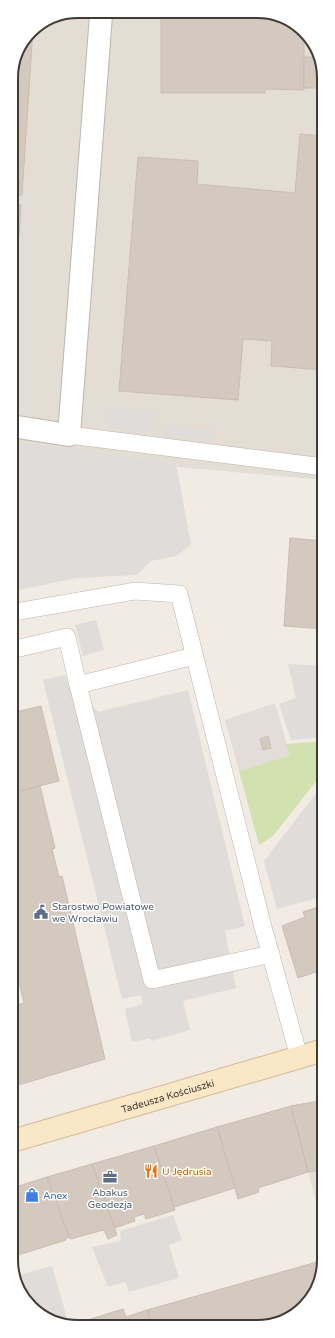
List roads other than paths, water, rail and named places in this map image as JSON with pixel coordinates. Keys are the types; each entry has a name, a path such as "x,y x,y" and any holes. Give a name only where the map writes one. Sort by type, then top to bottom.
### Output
{"street":[{"path":"18,427 69,435 101,18"},
{"name":"Tadeusza Kościuszki","path":"18,1139 317,1052"}],"lane":[{"path":"69,435 317,465"},
{"path":"21,611 135,591 178,594 299,1057"},
{"path":"18,648 67,637 152,980 271,954"},
{"path":"78,685 194,656"}],"place":[{"name":"Starostwo Powiatowe we Wrocławiu","path":"41,912"},
{"name":"U Jędrusia","path":"151,1171"},
{"name":"Abakus Geodezja","path":"110,1177"},
{"name":"Anex","path":"32,1195"}]}
